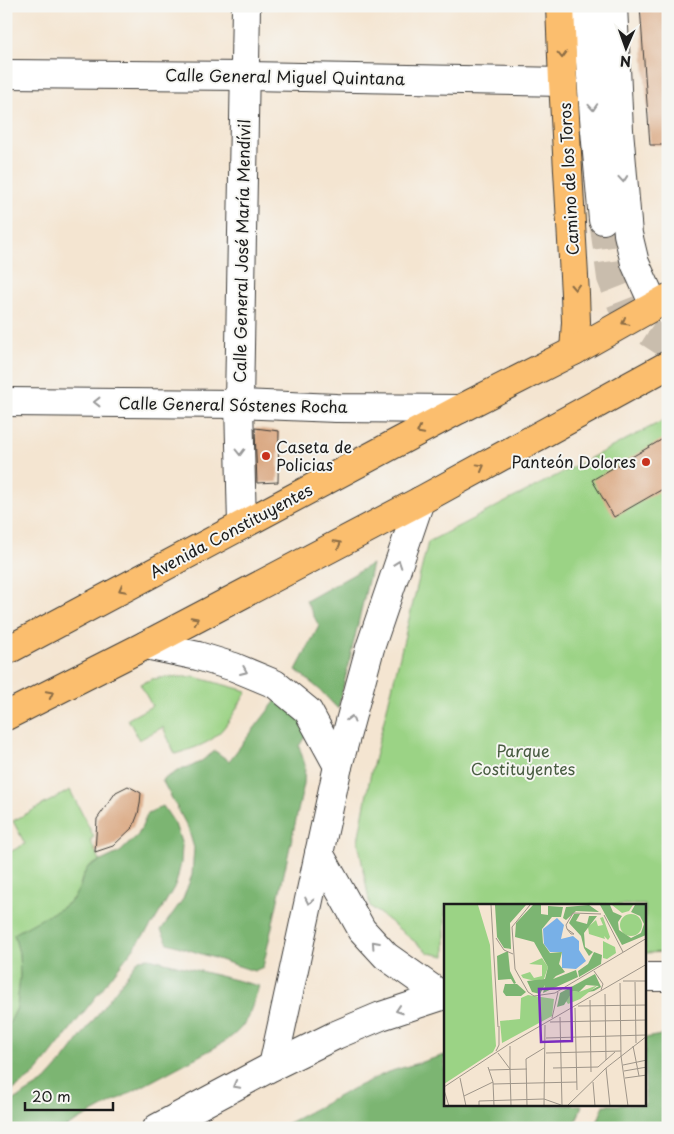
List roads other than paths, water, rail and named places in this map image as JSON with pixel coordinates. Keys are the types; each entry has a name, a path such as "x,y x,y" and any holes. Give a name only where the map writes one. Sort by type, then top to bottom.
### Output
{"main road":[{"name":"Camino de los Toros","path":"560,6 576,303 574,351"},
{"name":"Avenida Constituyentes","path":"6,651 460,409 574,351 661,302"},
{"path":"6,716 146,645 420,501 668,365"}],"street":[{"name":"Calle General José María Mendívil","path":"242,525 239,404 246,6"},
{"name":"Camino de los Toros","path":"586,6 603,220"},
{"path":"613,6 619,130 628,234 635,263 661,302"},
{"name":"Calle General Miguel Quintana","path":"6,74 563,82"},
{"name":"Calle General Sóstenes Rocha","path":"6,402 239,404 336,408 460,409"},
{"path":"273,1066 338,766 370,648 420,501"},
{"path":"146,645 198,656 234,667 275,684 308,711 338,766"},
{"path":"319,853 362,930 386,956 443,995"},
{"path":"646,977 668,977"},
{"path":"157,1128 273,1066 336,1035 380,1016 443,995"}],"tunnel":[{"path":"603,220 611,278 624,311 645,330 662,341 668,341"}],"place":[{"name":"Caseta de Policias","path":"266,456"},
{"name":"Panteón Dolores","path":"646,462"}],"park label":[{"name":"Parque Costituyentes","path":"523,760"}]}
